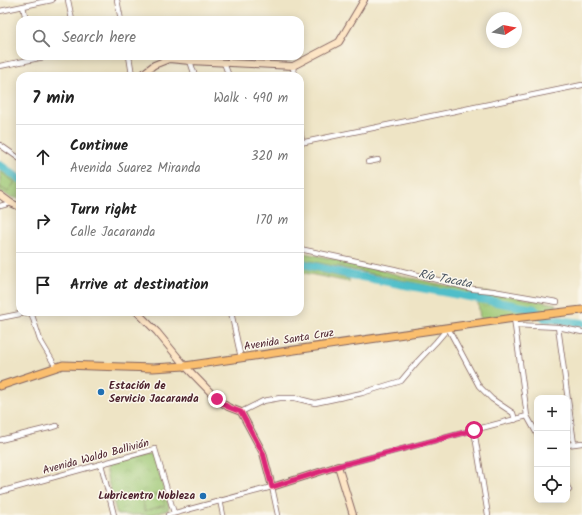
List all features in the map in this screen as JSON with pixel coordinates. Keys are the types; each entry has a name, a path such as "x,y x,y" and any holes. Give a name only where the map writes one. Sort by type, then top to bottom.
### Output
{"main road":[{"name":"Avenida Santa Cruz","path":"0,386 62,365 153,368 185,366 448,328 515,321 544,314 582,310"}],"street":[{"path":"0,11 52,0"},
{"path":"68,0 71,16"},
{"path":"117,0 120,16"},
{"path":"180,60 293,66 339,42 364,0"},
{"path":"24,6 25,16"},
{"path":"0,66 24,60"},
{"path":"130,60 132,72"},
{"path":"145,72 154,65 166,60"},
{"path":"190,61 194,72"},
{"path":"224,63 227,72"},
{"path":"293,66 294,72"},
{"path":"304,141 582,85"},
{"path":"0,146 16,156"},
{"path":"368,162 378,160"},
{"path":"0,195 16,205"},
{"path":"0,206 11,203"},
{"path":"304,250 394,269 473,289 494,291 557,302"},
{"path":"0,318 16,315"},
{"path":"32,316 40,340 56,367"},
{"path":"141,316 157,332 185,366 217,399 228,407 241,412 263,453 278,515"},
{"path":"232,316 241,358"},
{"path":"535,431 527,416 515,321 582,332"},
{"path":"558,327 574,444"},
{"path":"241,412 263,401 280,398 296,398 314,403 401,382 448,328 478,386 492,399 513,413 515,420"},
{"path":"171,514 272,487 338,466 527,416"},
{"path":"0,440 57,426"},
{"path":"474,430 488,515"},
{"path":"570,445 582,443"},
{"name":"Avenida Waldo Ballivián","path":"0,492 155,449 171,514"},
{"path":"101,464 114,515"},
{"path":"338,466 353,515"},
{"path":"220,500 223,515"}],"green space":[{"path":"0,169 16,179 16,198 10,197 0,191"},
{"path":"1,172 15,182 8,192 0,187"},
{"path":"304,253 472,291 493,293 556,304 557,309 538,311 536,308 304,260"},
{"path":"304,268 349,279 349,282 304,273"},
{"path":"478,302 532,312 480,319"},
{"path":"149,454 154,456 169,506 168,510 150,515 117,515 105,469 106,466"},
{"path":"161,493 165,505 145,511 142,498"}],"waterway":[{"name":"Río Tacata","path":"0,165 16,176"},
{"name":"Río Tacata","path":"304,264 351,275 534,309 544,318 582,323"}],"place":[{"name":"Estación de Servicio Jacaranda","path":"101,392"},
{"name":"Lubricentro Nobleza","path":"203,496"}],"route":[{"path":"217,399 228,407 241,412 263,453 272,487 338,466 474,430"}]}
